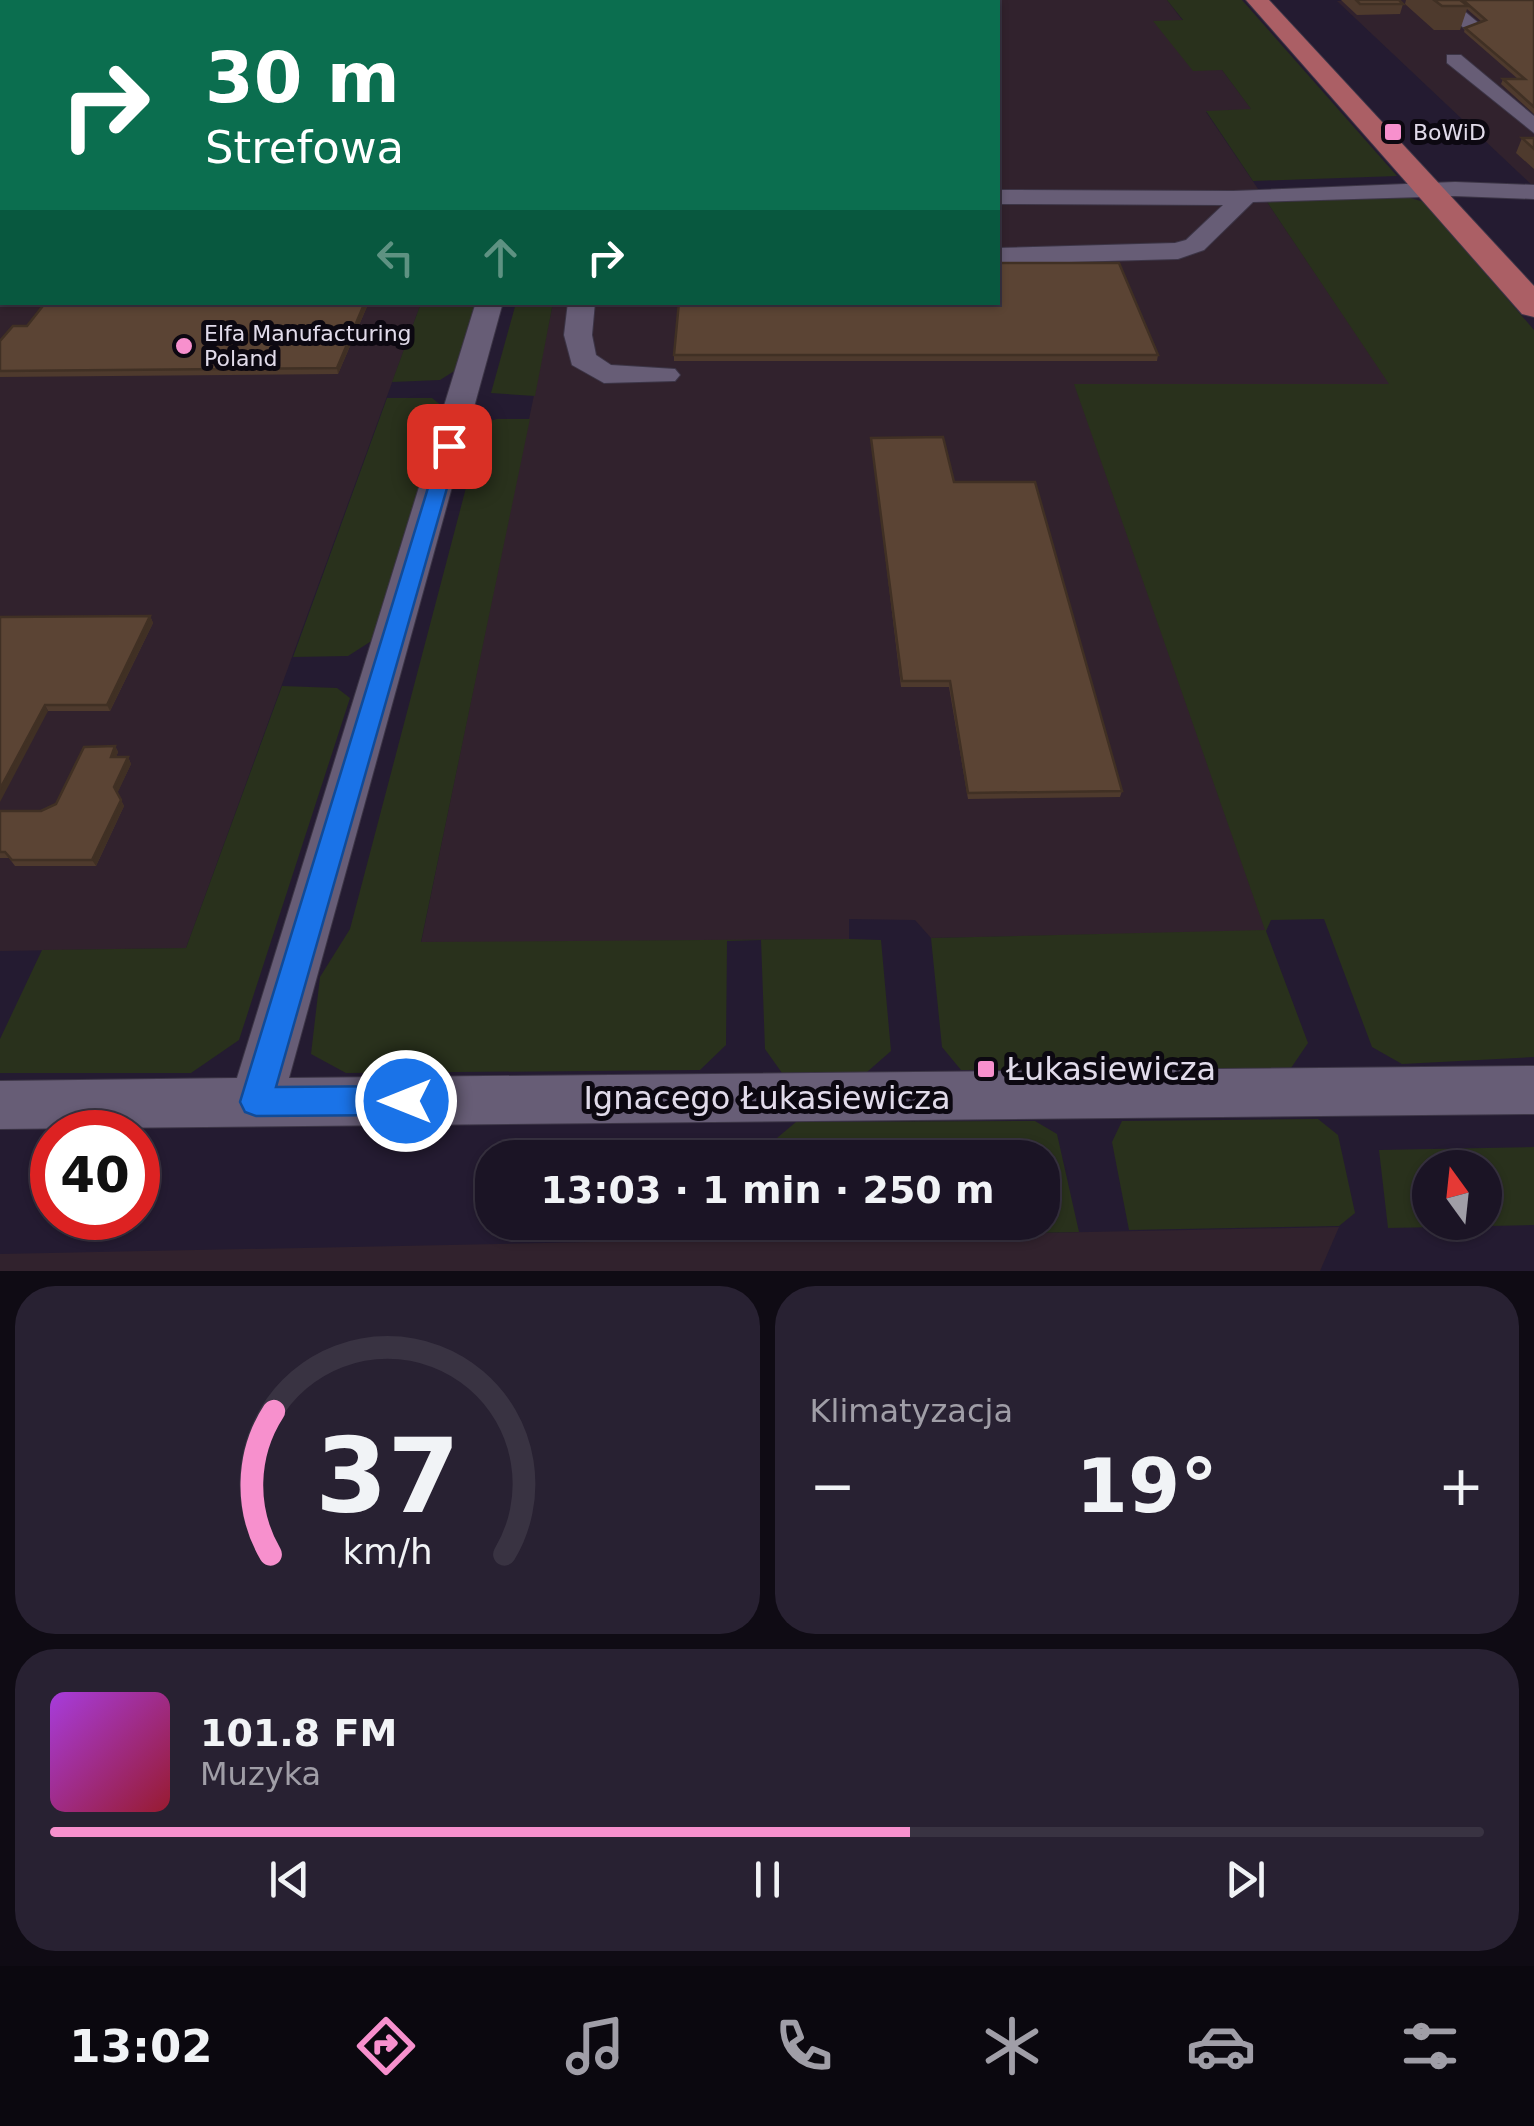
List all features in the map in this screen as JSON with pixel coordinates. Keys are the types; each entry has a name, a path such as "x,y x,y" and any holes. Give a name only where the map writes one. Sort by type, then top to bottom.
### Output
{"main road":[{"path":"1257,0 1534,307"}],"street":[{"path":"1440,0 1472,24"},
{"path":"1454,58 1534,127"},
{"path":"1000,197 1534,192"},
{"path":"1000,256 1178,251 1196,245 1242,195"},
{"path":"256,1102 489,305"},
{"path":"582,305 578,335 582,359 604,374 664,375"},
{"name":"Ignacego Łukasiewicza","path":"0,1105 1534,1090"}],"shaded area":[{"path":"1000,0 1167,0 1183,21 1154,22 1222,70 1252,110 1206,112 1390,384 1075,384 1266,931 931,938 915,920 849,919 849,939 421,943 553,305 1000,305"},
{"path":"1350,0 1534,0 1534,187 1337,1"},
{"path":"0,305 420,305 186,948 0,951"},
{"path":"1339,1227 1320,1271 0,1271 0,1254 694,1240 1060,1240 1060,1233"}],"green space":[{"path":"1167,0 1242,0 1397,176 1253,181 1206,111 1251,109 1222,70 1193,71 1153,21 1183,20"},
{"path":"1404,196 1424,202 1534,330 1534,1057 1402,1064 1372,1047 1324,919 1271,920 1266,931 1308,1043 1291,1068 961,1070 942,1047 931,938 1265,930 1074,384 1389,384 1267,202"},
{"path":"420,305 478,305 459,368 440,380 392,382"},
{"path":"515,305 553,305 535,396 491,393"},
{"path":"387,398 432,398 443,407 373,640 348,656 293,657"},
{"path":"530,419 421,942 849,939 881,940 891,1051 867,1072 782,1073 765,1049 761,940 727,941 726,1045 700,1070 346,1073 311,1054 320,977 350,929 483,423"},
{"path":"282,686 337,688 350,698 239,1040 191,1073 0,1073 0,1039 42,950 186,948"},
{"path":"1318,1119 1338,1135 1355,1213 1339,1226 1129,1230 1112,1142 1122,1121"},
{"path":"1035,1121 1057,1134 1058,1140 775,1140 796,1122"},
{"path":"1060,1147 1079,1232 1060,1232"},
{"path":"1534,1147 1534,1225 1502,1226 1502,1150 1412,1150 1412,1228 1388,1228 1379,1150"}],"building":[{"path":"1356,0 1399,0 1403,4 1360,4"},
{"path":"1434,0 1460,0 1468,6 1442,6"},
{"path":"1463,0 1534,0 1534,107 1503,79 1525,79 1465,28 1486,20"},
{"path":"1522,138 1534,138 1534,149"},
{"path":"1000,263 1119,263 1158,355 674,355 679,305 1000,305"},
{"name":"Elfa Manufacturing Poland","path":"44,305 364,305 337,368 0,371 0,341 13,326 27,326"},
{"path":"943,437 954,482 1035,482 1122,791 968,793 950,681 902,681 871,438"},
{"path":"150,616 107,705 45,705 0,789 0,617"},
{"path":"115,746 111,757 128,757 114,787 121,800 92,860 12,860 0,852 0,811 41,811 56,804 84,747"}],"place":[{"name":"BoWiD","path":"1393,132"},
{"name":"Elfa Manufacturing Poland","path":"184,346"},
{"name":"Łukasiewicza","path":"986,1069"}],"route":[{"path":"406,1101 256,1102 449,446"}]}
